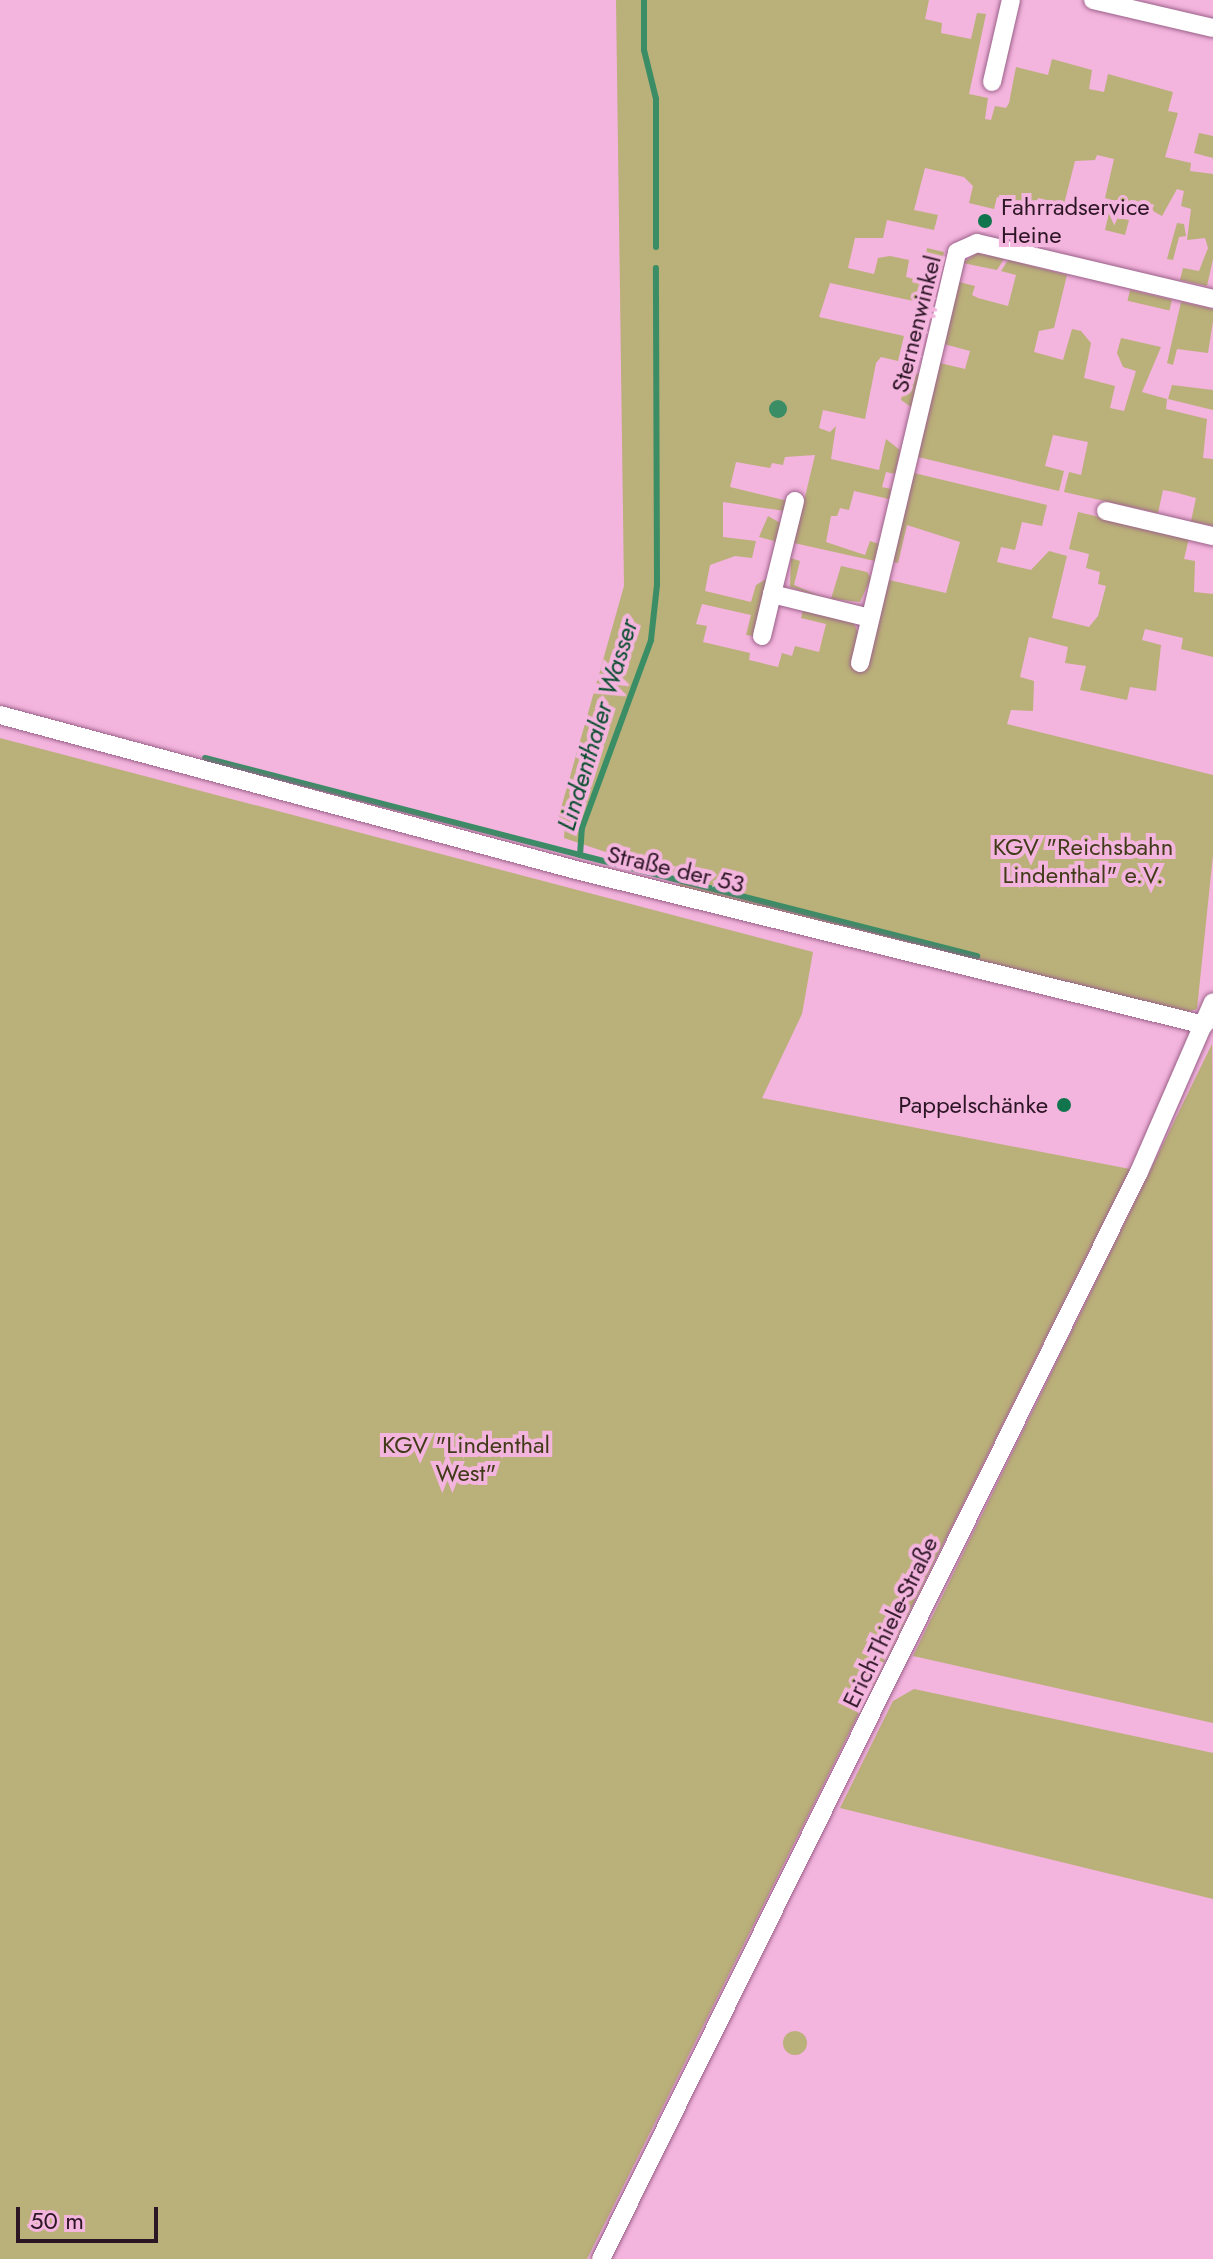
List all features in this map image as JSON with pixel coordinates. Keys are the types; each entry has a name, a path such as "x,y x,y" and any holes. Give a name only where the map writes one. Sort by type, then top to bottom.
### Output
{"street":[{"path":"992,82 1011,0"},
{"path":"1093,0 1213,28"},
{"name":"Sternenwinkel","path":"860,663 957,252 977,243 1213,299"},
{"path":"762,636 795,501"},
{"path":"1106,511 1213,536"},
{"path":"772,594 870,618"},
{"name":"Straße der 53","path":"0,715 576,870 1204,1025"},
{"name":"Erich-Thiele-Straße","path":"601,2259 1133,1186 1213,1002"}],"green space":[{"name":"KGV \"Reichsbahn Lindenthal\" e.V.","path":"616,0 929,0 925,19 942,23 941,33 971,39 977,13 986,14 969,94 988,98 985,119 991,120 995,106 1006,108 1009,103 1016,67 1048,75 1052,59 1092,70 1089,89 1104,92 1108,74 1173,92 1168,111 1178,113 1165,157 1191,163 1190,171 1213,174 1213,259 1207,286 1180,280 1183,268 1199,271 1208,248 1205,238 1187,240 1191,209 1181,206 1184,191 1177,189 1162,216 1142,205 1123,204 1119,218 1129,220 1125,235 1105,230 1112,200 1105,198 1114,159 1097,155 1095,160 1075,161 1064,204 1038,198 1035,207 997,197 994,209 969,203 973,186 964,177 925,168 914,210 938,215 934,230 887,220 883,238 855,238 848,268 874,274 878,258 890,256 909,260 906,277 923,281 927,248 944,252 932,305 830,283 819,317 904,336 898,361 881,357 876,363 865,419 823,410 819,428 830,432 836,426 831,459 879,470 886,439 900,450 895,474 886,472 882,487 891,489 889,499 854,491 849,510 840,508 837,516 831,516 826,542 865,555 870,541 879,544 875,561 794,543 815,455 785,457 783,465 772,463 770,468 736,462 730,487 788,501 785,511 723,502 723,537 756,541 752,558 735,556 710,565 705,591 751,602 756,585 768,578 754,636 746,635 751,615 702,604 696,624 707,626 703,642 750,653 749,660 778,667 782,653 792,656 795,646 819,652 826,624 801,618 803,610 853,621 859,635 851,665 867,669 889,580 946,593 960,542 907,525 898,563 893,562 914,473 1047,505 1042,526 1022,522 1015,550 1001,547 997,562 1031,570 1049,551 1067,556 1052,618 1089,627 1098,616 1106,586 1098,584 1100,572 1086,568 1089,554 1069,549 1078,512 1189,538 1184,559 1195,561 1194,592 1213,594 1213,657 1181,649 1183,638 1145,629 1142,640 1161,645 1156,691 1130,687 1127,700 1080,690 1086,666 1065,663 1068,647 1029,637 1020,677 1034,681 1033,711 1011,710 1007,724 1213,775 1213,855 1197,1009 1187,1012 677,888 683,878 564,838 565,822 556,826 624,586"},
{"path":"1199,133 1213,136 1213,158 1194,153"},
{"path":"1177,223 1184,224 1186,236 1179,237 1173,260 1167,259"},
{"path":"977,253 1004,259 997,270 963,263"},
{"path":"1008,260 1067,275 1054,328 1039,331 1034,352 1063,360 1072,329 1081,331 1091,343 1084,378 1115,386 1110,408 1124,411 1136,371 1123,367 1117,353 1121,338 1161,347 1142,392 1167,399 1166,409 1207,419 1203,458 1213,459 1213,526 1191,521 1196,498 1174,492 1163,490 1158,513 1064,492 1069,472 1081,475 1088,442 1053,435 1045,466 1064,471 1059,491 918,457 940,363 965,369 970,351 944,344 959,282 975,286 972,295 978,298 1008,306 1016,275 1001,271"},
{"path":"1130,290 1172,300 1169,310 1128,301"},
{"path":"1181,302 1213,309 1213,321 1208,353 1177,349 1173,365 1167,363"},
{"path":"922,371 914,409 901,400 905,382"},
{"path":"1172,385 1213,390 1213,410 1168,399"},
{"path":"768,516 782,524 776,548 774,541 759,537"},
{"path":"791,558 800,561 794,585 822,597 790,587"},
{"path":"841,566 867,572 871,578 860,602 831,599"},
{"name":"KGV \"Lindenthal West\"","path":"0,738 813,952 802,1014 762,1098 1130,1169 587,2259 0,2259"},
{"path":"1212,1044 1213,1723 913,1656"},
{"path":"914,1689 1213,1753 1213,1899 840,1808 893,1701"},
{"path":"795,2031 804,2034 807,2043 804,2052 795,2055 786,2052 783,2043 786,2034"}],"shaded area":[{"path":"774,400 782,400 787,409 785,416 774,418 769,413 769,405"}],"waterway":[{"name":"Lindenthaler Wasser","path":"644,0 644,50 656,99 656,247"},
{"name":"Lindenthaler Wasser","path":"205,758 580,855 582,828 651,640 657,585 656,268"},
{"path":"580,855 977,956"}],"place":[{"name":"Fahrradservice Heine","path":"985,221"},
{"name":"Pappelschänke","path":"1064,1105"}]}
